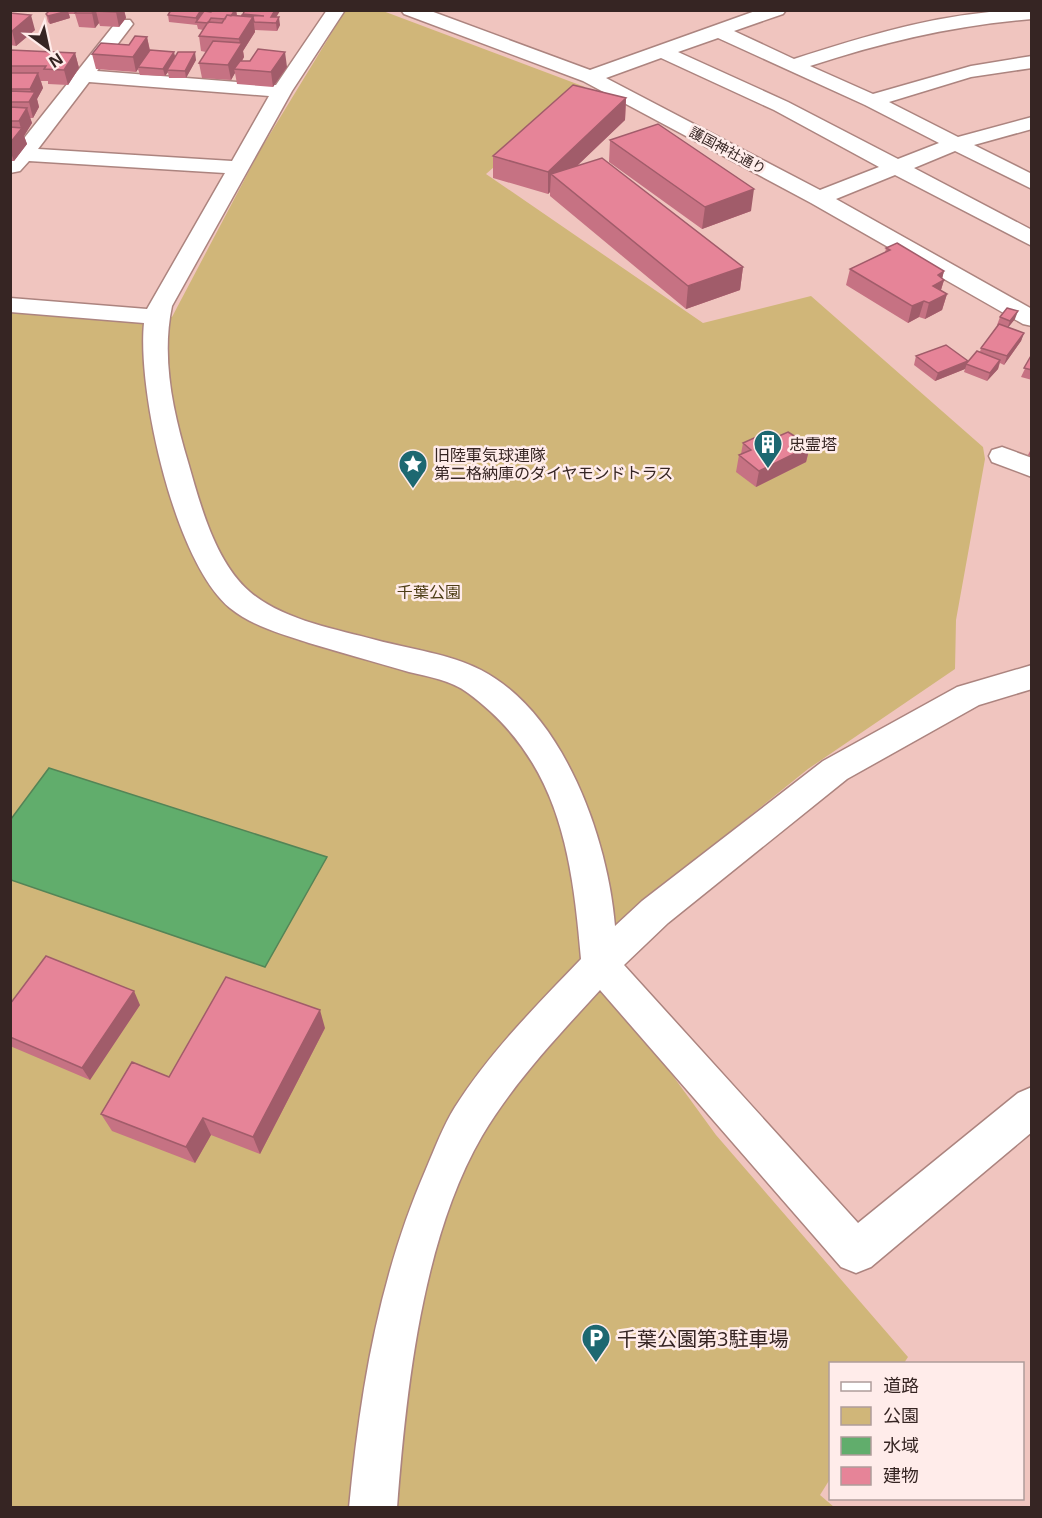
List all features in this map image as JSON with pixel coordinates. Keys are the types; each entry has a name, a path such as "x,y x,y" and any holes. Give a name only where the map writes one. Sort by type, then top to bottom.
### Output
{"street":[{"path":"336,10 282,92 160,306 156,317 156,374 162,420 188,510 223,579 241,601 282,622 468,677 504,705 547,757 568,798 592,884 600,964 856,1252 1032,1106"},
{"path":"420,14 451,10"},
{"path":"590,78 716,30 777,10"},
{"name":"護国神社通り","path":"420,14 590,78 1021,302 1032,319"},
{"path":"794,65 873,38 943,22 1032,14"},
{"path":"17,162 124,24"},
{"path":"716,30 872,101 1032,183"},
{"path":"661,51 781,106 1032,239"},
{"path":"872,101 945,77 999,64 1032,62"},
{"path":"83,76 282,92"},
{"path":"819,198 956,144 1032,123"},
{"path":"17,162 239,168"},
{"path":"10,305 156,317"},
{"path":"1002,456 1032,468"},
{"path":"374,1508 381,1415 410,1267 439,1184 468,1123 501,1074 600,964 655,912 836,770 968,696 1032,677"}],"green space":[{"name":"千葉公園","path":"345,11 383,11 585,87 486,174 703,323 811,296 983,447 985,459 956,620 955,669 808,769 582,951 716,1135 908,1357 905,1362 829,1362 829,1481 820,1495 834,1507 11,1507 11,308 172,317 259,152"}],"water":[{"path":"49,768 327,857 265,967 11,880 11,819"}],"building":[{"path":"50,10 68,11 48,16 46,14"},
{"path":"77,10 94,10 92,13 75,13"},
{"path":"97,10 117,10 116,12"},
{"path":"171,10 201,10 196,18 168,15"},
{"path":"212,10 235,10 225,19 211,18 208,23 196,22 204,11 211,12"},
{"path":"245,10 275,10 271,17 279,17 276,23 254,22 253,17 242,15 264,16 243,14"},
{"path":"10,13 31,15 10,31"},
{"path":"227,15 253,17 239,39 199,36 208,22 222,23"},
{"path":"135,36 147,37 133,57 92,54 101,43 129,45"},
{"path":"213,41 242,43 228,65 199,63"},
{"path":"258,49 285,52 271,72 234,69 240,61 250,61"},
{"path":"10,50 75,53 64,70 44,69 46,66 10,66"},
{"path":"150,50 174,52 163,69 138,67"},
{"path":"178,52 195,52 185,71 167,70"},
{"path":"10,73 38,73 30,89 10,89"},
{"path":"573,85 626,98 548,172 493,156"},
{"path":"10,91 35,92 29,102 10,102"},
{"path":"10,107 27,108 19,121 10,121"},
{"path":"658,124 754,189 705,207 610,140"},
{"path":"10,127 22,128 10,143"},
{"path":"602,158 743,267 688,286 551,174"},
{"path":"897,243 944,271 938,275 944,280 933,286 947,294 929,303 924,301 912,306 850,269 890,250 886,248"},
{"path":"1007,308 1018,311 1010,321 1000,317"},
{"path":"999,324 1024,333 1007,356 981,348"},
{"path":"946,345 968,361 938,373 916,356"},
{"path":"977,351 1000,360 990,373 966,364"},
{"path":"1032,354 1032,370 1024,368"},
{"path":"788,432 810,446 759,471 739,455 751,450 743,443 765,433 772,439"},
{"path":"46,956 134,991 82,1068 10,1037 10,1004"},
{"path":"226,977 320,1010 253,1137 203,1118 186,1147 101,1114 132,1062 169,1077"}],"place":[{"name":"忠霊塔","path":"768,470"},
{"name":"旧陸軍気球連隊 第二格納庫のダイヤモンドトラス","path":"413,490"},
{"name":"千葉公園第3駐車場","path":"596,1364"}]}
